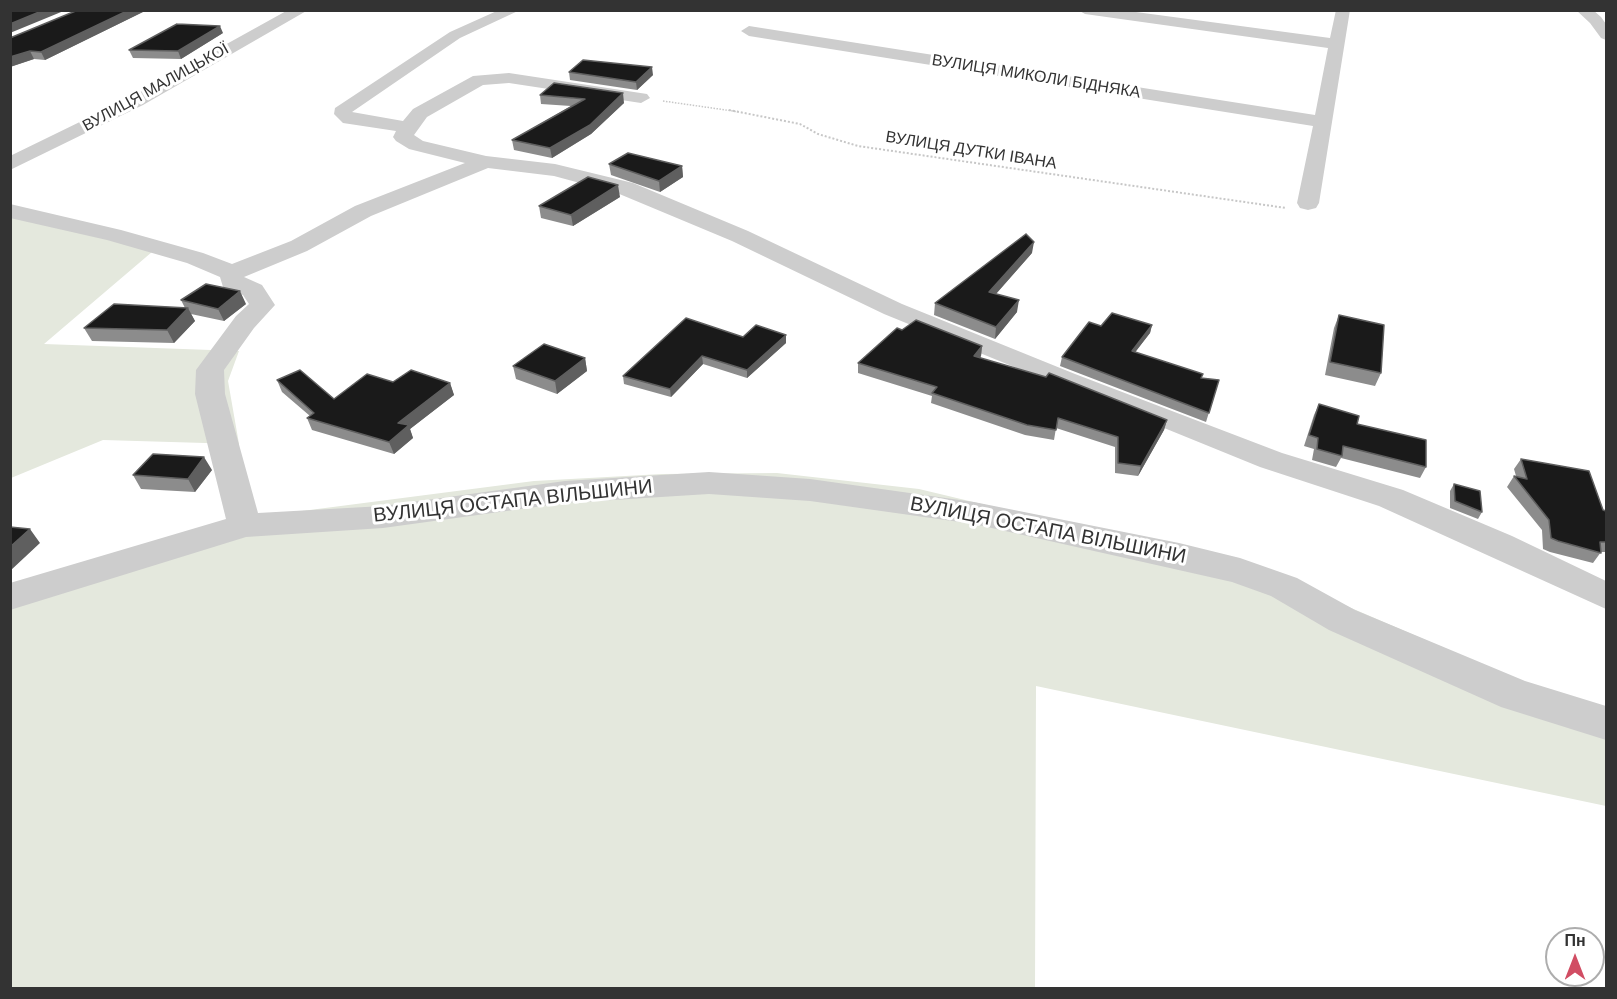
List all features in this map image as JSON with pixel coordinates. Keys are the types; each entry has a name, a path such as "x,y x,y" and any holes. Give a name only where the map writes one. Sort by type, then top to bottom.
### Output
{"street":[{"name":"ВУЛИЦЯ МАЛИЦЬКОЇ","path":"10,164 137,101 278,20 301,10"},
{"path":"513,10 455,34 344,108 343,114 350,119 412,136 486,162 555,170 625,188 740,236 893,309 1065,380 1271,460 1391,498 1500,545 1606,596"},
{"path":"1085,10 1336,44"},
{"path":"1308,203 1343,10"},
{"path":"1595,17 1606,35"},
{"name":"ВУЛИЦЯ МИКОЛИ БІДНЯКА","path":"749,31 1322,122"},
{"path":"412,136 420,113 448,95 479,80 496,77 641,99"},
{"path":"10,211 113,235 195,258 232,273 299,246 363,211 420,186 486,162"},
{"path":"232,273 232,282 253,290 262,305 245,322 210,370 210,394 245,525"},
{"name":"ВУЛИЦЯ ОСТАПА ВІЛЬШИНИ","path":"10,597 124,560 245,525 383,516 565,492 708,483 810,490 974,513 1179,556 1240,572 1284,587 1342,620 1515,695 1606,723"}],"path":[{"name":"ВУЛИЦЯ ДУТКИ ІВАНА","path":"641,99 741,112 800,124 818,134 858,146 1290,209"}],"shaded area":[{"path":"11,212 159,246 44,344 239,351 228,381 239,444 103,440 11,478"},
{"path":"777,473 919,489 1032,516 1328,598 1572,703 1606,713 1606,806 1036,686 1035,988 11,988 11,594 302,511 534,481 662,474"}],"building":[{"path":"10,10 44,10 10,24"},
{"path":"78,10 129,10 41,52 30,51 10,57 10,38"},
{"path":"177,24 220,26 178,51 129,50"},
{"path":"583,60 652,67 636,82 569,72"},
{"path":"554,83 623,93 590,125 550,148 512,140 585,99 540,95"},
{"path":"628,153 682,166 659,181 609,164"},
{"path":"588,177 618,185 571,215 539,206"},
{"path":"1026,234 1034,242 989,292 1019,300 996,327 935,303"},
{"path":"206,284 240,291 218,309 181,300"},
{"path":"114,304 188,308 167,330 84,328"},
{"path":"1112,313 1152,325 1132,351 1203,374 1201,378 1219,380 1209,413 1062,357 1089,322 1101,326"},
{"path":"1339,315 1384,325 1381,373 1330,362"},
{"path":"686,318 743,337 756,325 786,335 747,370 702,356 670,389 623,376"},
{"path":"916,320 982,346 974,356 1046,377 1049,373 1167,420 1141,466 1118,463 1118,437 1058,418 1056,430 1027,425 932,393 937,387 858,363 897,328 902,330"},
{"path":"544,344 585,358 555,381 513,366"},
{"path":"300,370 334,399 367,374 393,382 411,370 450,383 398,423 409,425 389,442 307,418 314,413 277,380"},
{"path":"1319,404 1359,416 1357,424 1426,440 1426,467 1343,446 1342,456 1317,449 1318,438 1309,435"},
{"path":"153,454 204,457 188,479 133,475"},
{"path":"1521,459 1589,471 1603,510 1606,511 1606,542 1600,542 1601,553 1551,538 1549,520 1514,476 1527,479"},
{"path":"1454,484 1480,491 1482,512 1455,501"},
{"path":"10,527 30,529 10,547"}]}
